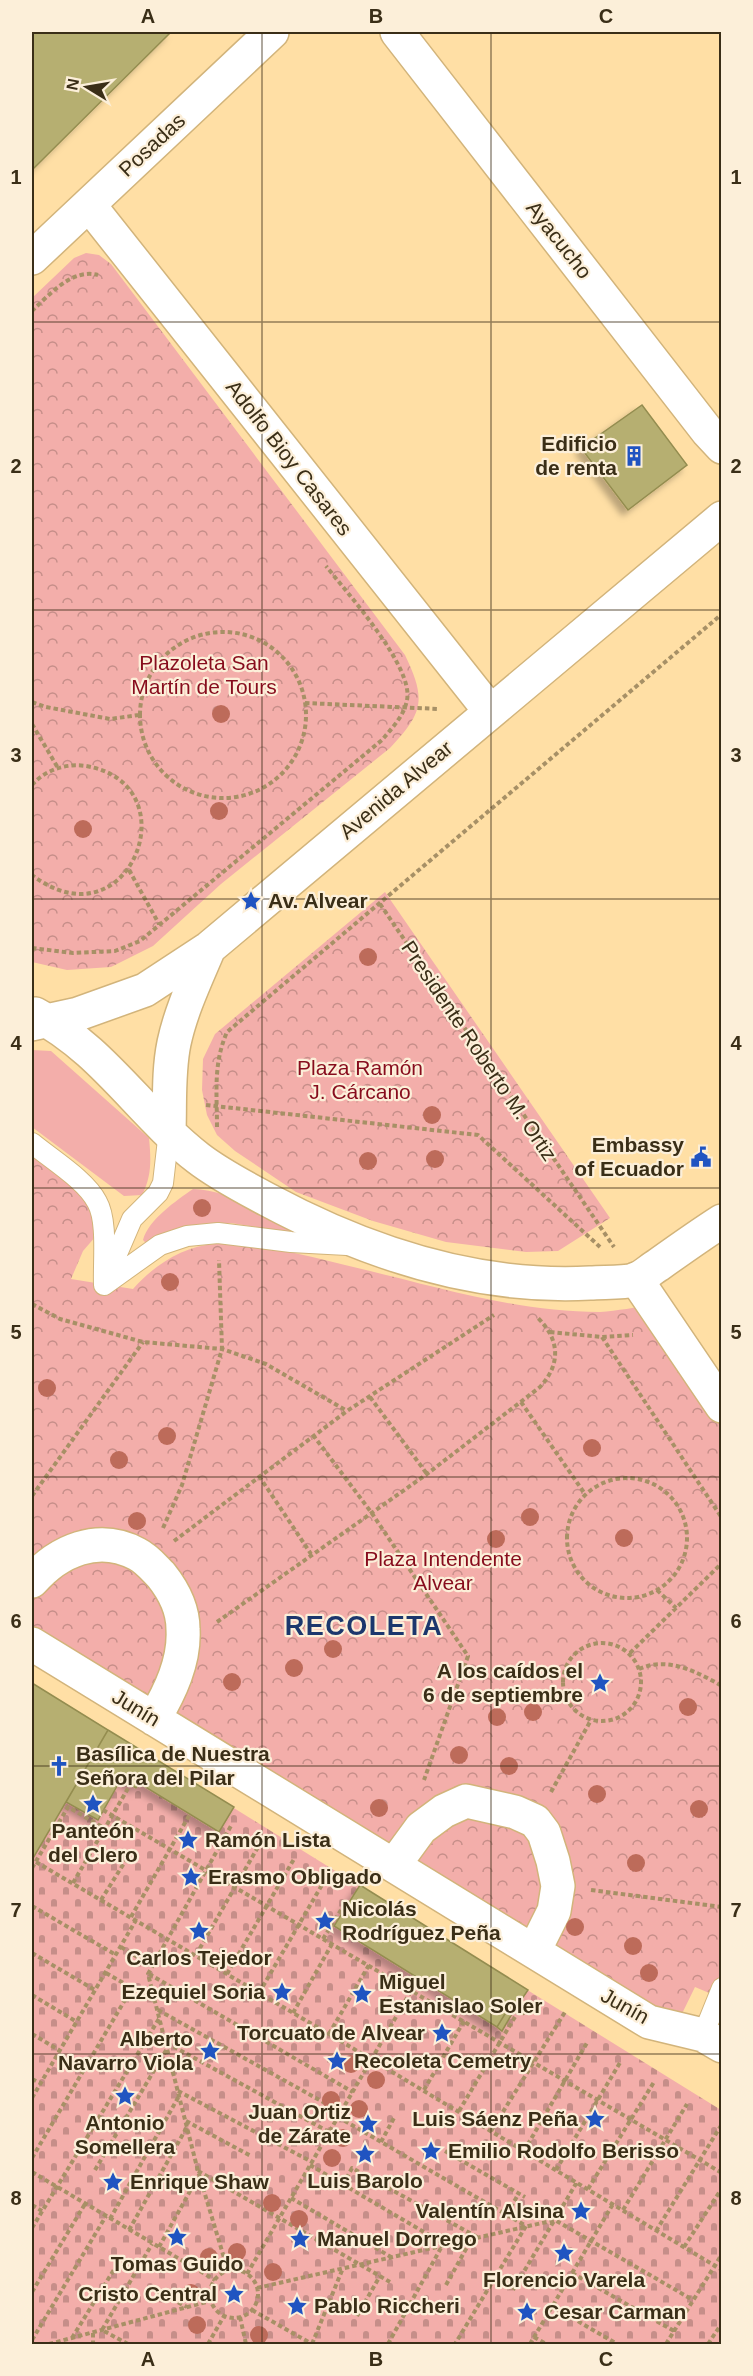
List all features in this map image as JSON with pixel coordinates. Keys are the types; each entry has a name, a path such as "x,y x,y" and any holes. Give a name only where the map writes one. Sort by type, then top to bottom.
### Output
{"street":[{"name":"Posadas","path":"32,258 272,32"},
{"name":"Ayacucho","path":"397,32 722,447"},
{"name":"Adolfo Bioy Casares","path":"89,205 490,711"},
{"name":"Avenida Alvear","path":"37,1019 108,1005 145,990 210,948 722,518"},
{"path":"169,1116 174,1046 178,1028 210,948"},
{"path":"37,1019 100,1060 169,1116 217,1172 288,1211 364,1246 447,1269 513,1282 561,1284 636,1280 722,1221"},
{"path":"636,1280 722,1406"},
{"path":"32,1581 57,1557 92,1545 126,1549 148,1561 172,1592 182,1617 183,1629 183,1647 175,1674 154,1719"},
{"name":"Junín","path":"32,1644 649,2022 712,2040"},
{"path":"394,1865 421,1828 444,1811 466,1801 516,1812 535,1821 544,1833 558,1886 554,1911 534,1951"}],"lane":[{"path":"104,1285 132,1219 158,1193 163,1183 169,1116"},
{"path":"32,1143 87,1188 98,1203 103,1222 104,1285"},
{"path":"104,1285 160,1245 186,1236 218,1233 291,1242 364,1246"},
{"path":"712,2040 722,1988"}],"path":[{"path":"32,311 67,281 81,275 96,274 104,279"},
{"path":"32,948 73,953 115,951 140,941 382,740 397,722 407,699 404,677 393,653 321,559"},
{"path":"217,1172 216,1064 227,1032 722,614"},
{"path":"217,632 241,633 264,643 284,658 298,679 305,703 305,727 298,752 284,772 264,788 241,797 216,799 192,793 170,781 153,762 143,740 139,715 143,690 154,668 171,650 192,637 217,632"},
{"path":"32,702 46,707 110,719 139,715"},
{"path":"305,703 490,711"},
{"path":"32,724 58,768"},
{"path":"32,785 38,778 58,768 78,765 98,768 117,778 131,793 140,811 142,832 138,852 129,870 112,885 92,893 70,894 49,888 32,875"},
{"path":"129,870 159,924"},
{"name":"Presidente Roberto M. Ortiz","path":"379,903 636,1280"},
{"path":"169,1116 217,1107 478,1135 636,1280"},
{"path":"148,1561 182,1485 222,1349 218,1233"},
{"path":"32,1304 60,1319 143,1342 222,1349 266,1364 347,1411"},
{"path":"148,1561 347,1411 497,1313"},
{"path":"183,1629 208,1629 427,1474 521,1402 550,1376 555,1364 556,1349 550,1332 538,1319 529,1314"},
{"path":"550,1332 602,1337 632,1336 664,1322"},
{"path":"602,1337 722,1518"},
{"path":"32,1496 143,1342"},
{"path":"369,1396 427,1474"},
{"path":"521,1402 585,1494"},
{"path":"314,1435 371,1512 468,1656 421,1788"},
{"path":"259,1476 311,1554"},
{"path":"620,1478 639,1478 658,1486 674,1498 683,1516 688,1535 686,1555 676,1573 657,1590 645,1596 625,1599 608,1596 592,1588 579,1575 571,1560 567,1543 568,1525 574,1509 585,1494 601,1483 620,1478"},
{"path":"630,1653 722,1563"},
{"path":"657,1590 677,1608"},
{"path":"607,1642 619,1646 630,1653 639,1669 641,1688 637,1701 628,1712 617,1719 591,1720 579,1714 570,1704 564,1692 563,1678 566,1666 573,1655 583,1647 594,1643 607,1642"},
{"path":"639,1669 649,1665 671,1665 693,1670 722,1686"},
{"path":"535,1821 591,1720"},
{"path":"73,1883 130,1785"},
{"path":"32,1868 68,1807 104,1828"},
{"path":"104,1810 722,2173"},
{"path":"131,1917 190,1814"},
{"path":"228,2271 199,2173 148,1974 232,1824"},
{"path":"196,1955 262,1840"},
{"path":"227,1974 294,1859"},
{"path":"101,1900 126,1860"},
{"path":"36,1862 372,2059 722,2270"},
{"path":"259,1993 326,1878"},
{"path":"558,1886 722,1907"},
{"path":"32,1906 116,1955"},
{"path":"323,1939 341,1910"},
{"path":"32,2098 136,1920"},
{"path":"293,2013 332,1944"},
{"path":"121,1947 152,1966"},
{"path":"32,1953 95,1990"},
{"path":"329,2034 369,1965"},
{"path":"106,1972 156,2001"},
{"path":"148,1974 353,2092"},
{"path":"247,2274 418,1979"},
{"path":"32,2158 132,1988"},
{"path":"32,1995 77,2022"},
{"path":"158,2010 341,2112"},
{"path":"459,2111 519,2010 527,2015"},
{"path":"491,2131 565,2012"},
{"path":"32,2228 160,2016"},
{"path":"424,2090 464,2021"},
{"path":"32,2034 59,2050"},
{"path":"524,2151 588,2041"},
{"path":"167,2045 329,2132"},
{"path":"95,2170 167,2045"},
{"path":"555,2170 621,2061"},
{"path":"32,2079 40,2083"},
{"path":"588,2189 654,2082"},
{"path":"179,2093 311,2164 444,2245"},
{"path":"32,2340 108,2217 179,2093"},
{"path":"623,2210 687,2104"},
{"path":"381,2142 395,2116"},
{"path":"338,2117 526,2226"},
{"path":"187,2123 251,2156"},
{"path":"129,2230 187,2123"},
{"path":"656,2230 722,2124"},
{"path":"445,2151 525,2197"},
{"path":"343,2185 352,2168 478,2238"},
{"path":"32,2172 214,2280"},
{"path":"199,2173 390,2282"},
{"path":"159,2248 199,2173"},
{"path":"513,2290 577,2182"},
{"path":"684,2247 722,2188"},
{"path":"507,2214 519,2193"},
{"path":"291,2198 392,2257"},
{"path":"32,2292 85,2204"},
{"path":"530,2344 613,2204"},
{"path":"32,2205 42,2211"},
{"path":"257,2288 555,2220 693,2300"},
{"path":"455,2344 526,2226"},
{"path":"446,2285 472,2239"},
{"path":"102,2330 153,2244"},
{"path":"388,2344 444,2245"},
{"path":"666,2344 722,2254"},
{"path":"72,2338 116,2268"},
{"path":"252,2310 312,2344 343,2268"},
{"path":"241,2270 252,2278 257,2288 257,2298 252,2310 240,2317 224,2316 215,2309 210,2301 210,2288 214,2280 228,2271 241,2270"},
{"path":"572,2273 674,2331"},
{"path":"357,2316 380,2276"},
{"path":"158,2292 188,2307"},
{"path":"49,2344 210,2301"},
{"path":"552,2306 617,2344"},
{"path":"208,2344 224,2316"},
{"path":"240,2317 246,2344"},
{"path":"708,2344 722,2323"},
{"path":"102,2330 128,2344"},
{"path":"93,2333 93,2344"},
{"path":"534,2337 546,2344"}],"green space":[{"name":"Plazoleta San Martín de Tours","path":"86,253 99,255 111,264 405,655 416,683 418,704 410,724 390,748 221,884 153,946 111,967 67,970 32,962 32,298 74,258"},
{"name":"Plaza Ramón J. Cárcano","path":"385,892 610,1218 558,1251 526,1252 446,1242 373,1221 296,1192 235,1151 217,1135 207,1115 202,1090 203,1059 215,1034"},
{"path":"32,1050 51,1051 149,1138 150,1167 148,1181 142,1195 124,1196 32,1127"},
{"name":"Plaza Intendente Alvear","path":"32,1153 90,1202 96,1236 83,1251 71,1279 133,1289 159,1265 180,1253 203,1246 231,1244 280,1250 471,1296 535,1307 600,1312 654,1305 721,1406 721,1998 695,1987 675,2028 32,1644"},
{"path":"193,1189 222,1194 237,1200 308,1235 231,1223 199,1224 148,1245 143,1240 151,1225 164,1211"},
{"name":"Recoleta Cemetry","path":"108,1730 721,2110 721,2344 32,2344 32,1860"}],"building":[{"path":"32,32 171,32 32,170"},
{"name":"Edificio de renta","path":"642,405 687,465 628,510 581,448"},
{"name":"Basílica de Nuestra Señora del Pilar","path":"32,1683 108,1730 32,1860"},
{"path":"108,1730 234,1807 219,1832 139,1783 136,1788 121,1779 98,1820 66,1802"},
{"path":"360,1885 528,1990 513,2012 508,2009 497,2027 334,1926"},
{"path":"508,2009 513,2012 502,2031 497,2027"}],"place":[{"name":"Edificio de renta","path":"634,456"},
{"name":"Av. Alvear","path":"251,901"},
{"name":"Embassy of Ecuador","path":"701,1157"},
{"name":"A los caídos el 6 de septiembre","path":"600,1683"},
{"name":"Basílica de Nuestra Señora del Pilar","path":"59,1766"},
{"name":"Panteón del Clero","path":"93,1804"},
{"name":"Ramón Lista","path":"188,1840"},
{"name":"Erasmo Obligado","path":"191,1877"},
{"name":"Nicolás Rodríguez Peña","path":"325,1921"},
{"name":"Carlos Tejedor","path":"199,1931"},
{"name":"Ezequiel Soria","path":"282,1992"},
{"name":"Miguel Estanislao Soler","path":"362,1994"},
{"name":"Torcuato de Alvear","path":"442,2033"},
{"name":"Alberto Navarro Viola","path":"210,2051"},
{"name":"Recoleta Cemetry","path":"337,2061"},
{"name":"Antonio Somellera","path":"125,2096"},
{"name":"Luis Sáenz Peña","path":"595,2119"},
{"name":"Juan Ortiz de Zárate","path":"368,2124"},
{"name":"Emilio Rodolfo Berisso","path":"431,2151"},
{"name":"Luis Barolo","path":"365,2154"},
{"name":"Enrique Shaw","path":"113,2182"},
{"name":"Valentín Alsina","path":"581,2211"},
{"name":"Tomas Guido","path":"177,2237"},
{"name":"Manuel Dorrego","path":"300,2239"},
{"name":"Florencio Varela","path":"564,2253"},
{"name":"Cristo Central","path":"234,2294"},
{"name":"Pablo Riccheri","path":"297,2306"},
{"name":"Cesar Carman","path":"527,2312"}],"district":[{"name":"RECOLETA","path":"364,1626"}]}
